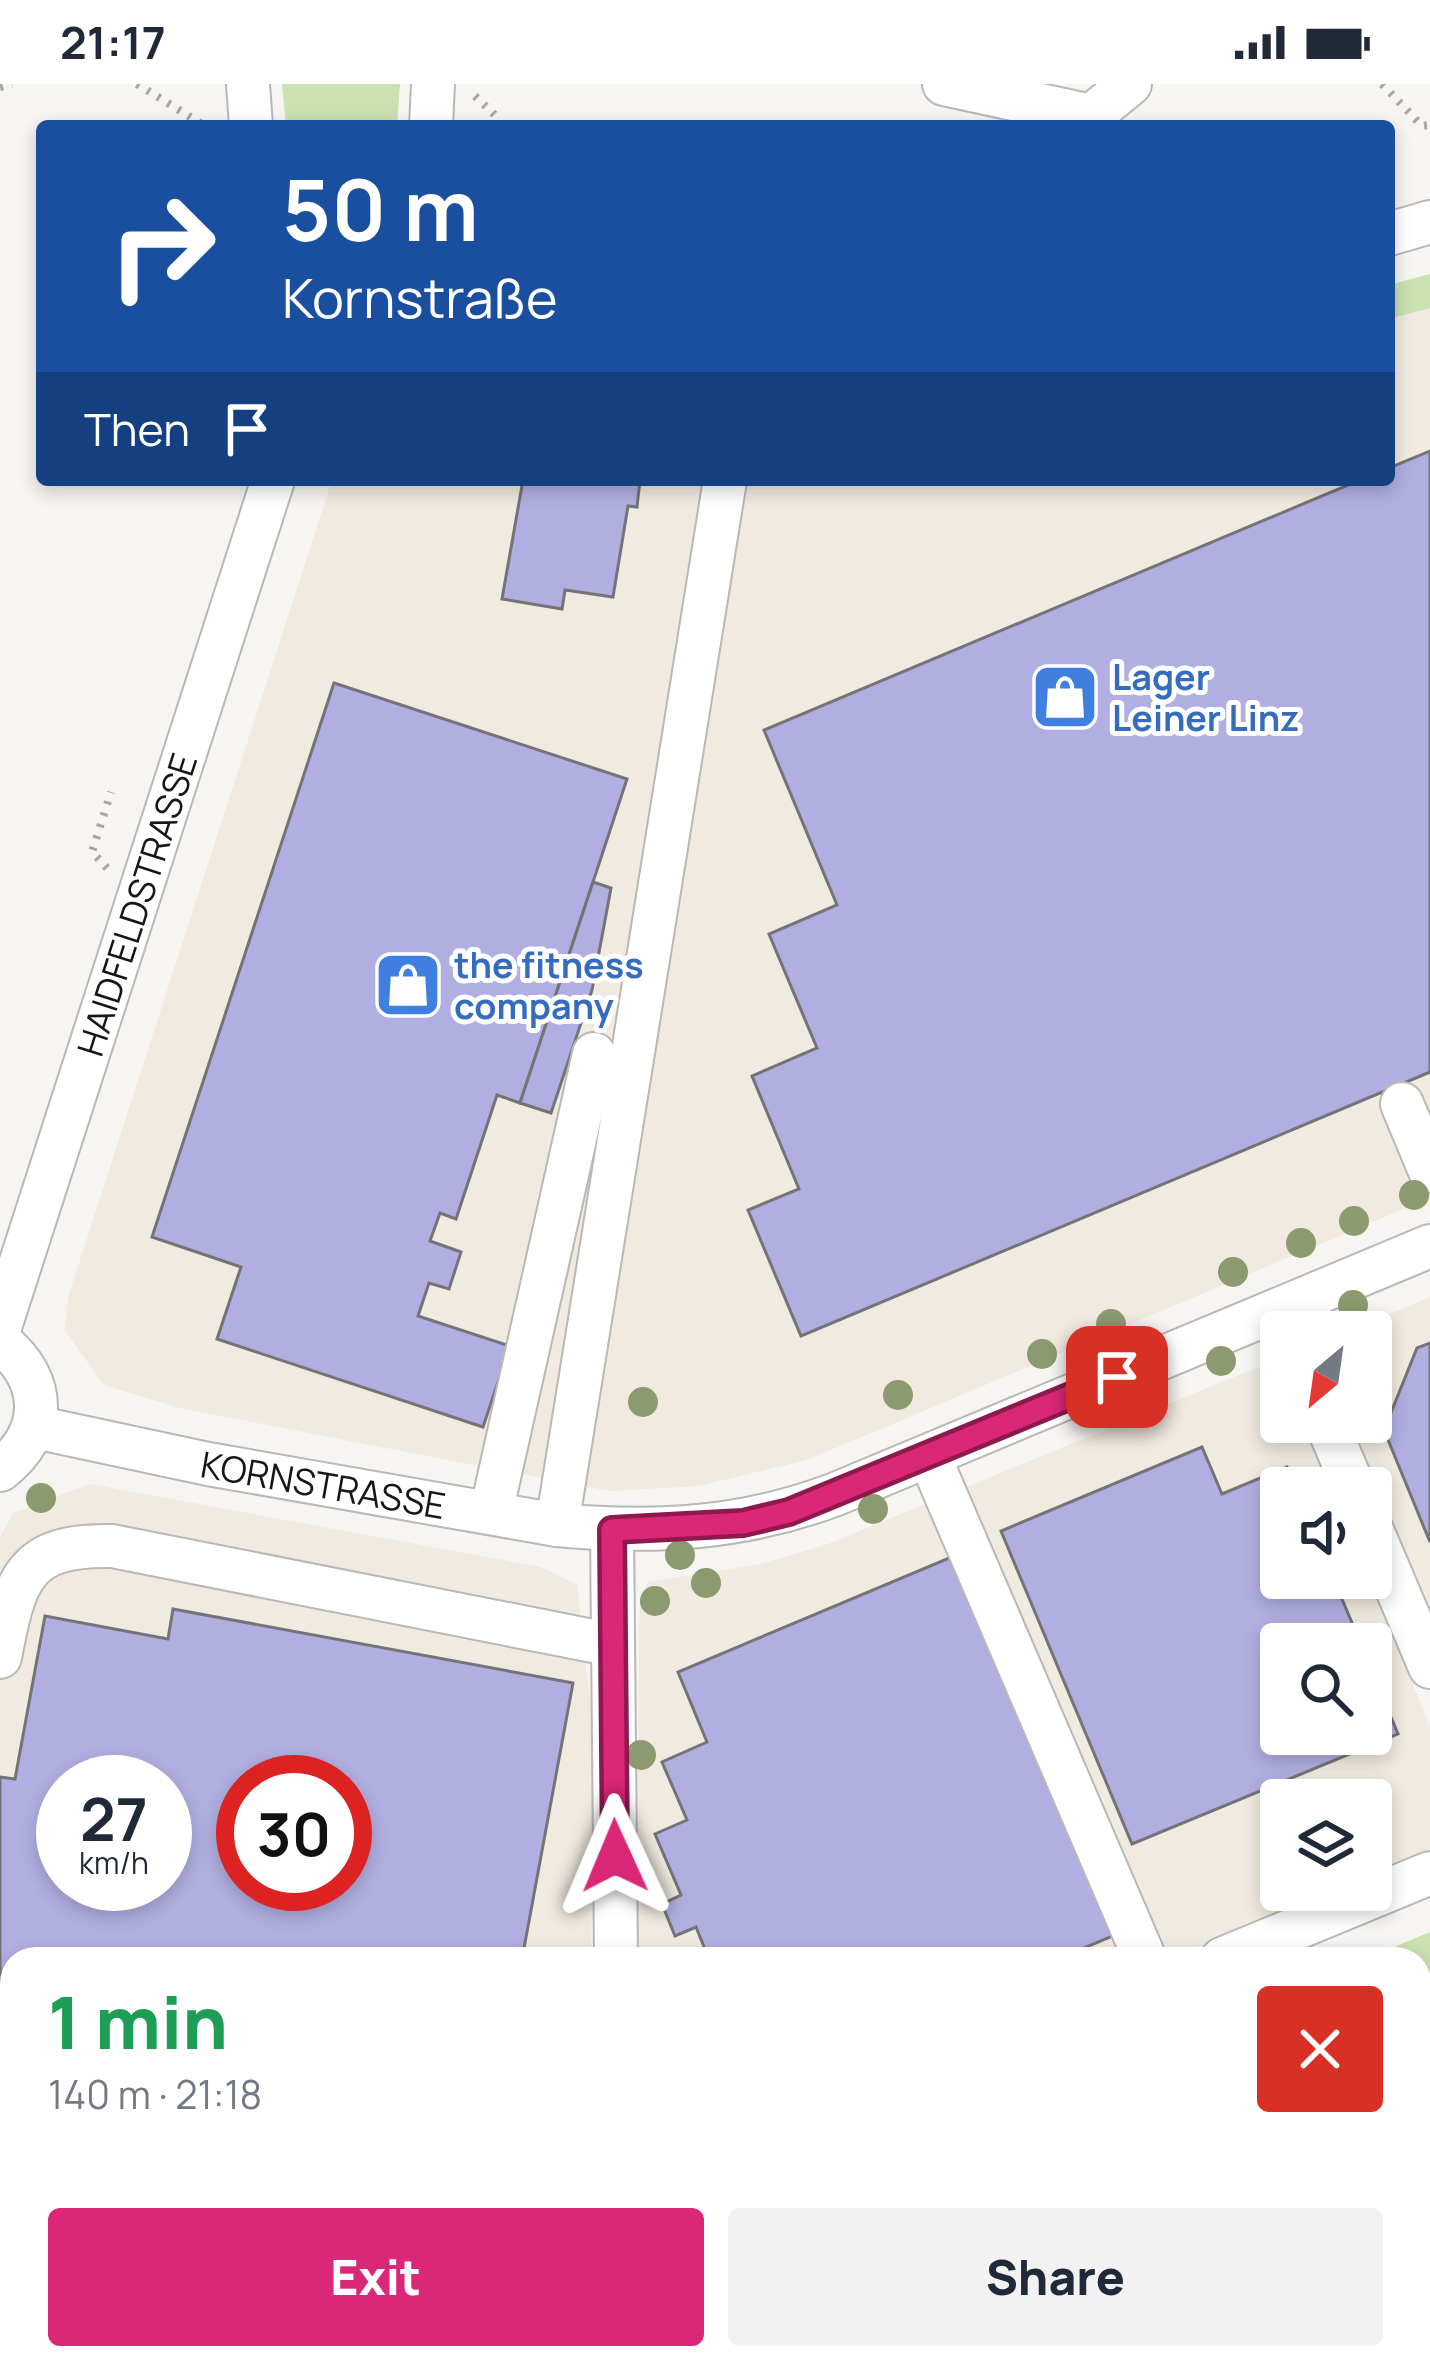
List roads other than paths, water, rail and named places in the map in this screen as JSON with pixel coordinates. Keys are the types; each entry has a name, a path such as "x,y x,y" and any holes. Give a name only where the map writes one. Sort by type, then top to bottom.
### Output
{"street":[{"path":"248,84 250,120"},
{"path":"432,120 433,84"},
{"path":"944,84 1091,116 1130,84"},
{"path":"1395,232 1430,222"},
{"name":"HAIDFELDSTRASSE","path":"0,1327 271,486"},
{"path":"557,1526 724,486"},
{"path":"491,1513 594,1054"},
{"path":"1402,1104 1430,1171"},
{"name":"KORNSTRASSE","path":"1301,1311 1430,1246"},
{"name":"KORNSTRASSE","path":"35,1427 557,1526 612,1530 743,1523 789,1512 1260,1329"},
{"path":"0,1342 32,1377 35,1427 26,1448 0,1471"},
{"path":"929,1456 1140,1947"},
{"path":"612,1530 616,1947"},
{"path":"0,1657 21,1576 43,1556 72,1545 112,1546 613,1646"},
{"path":"1392,1577 1430,1667"},
{"path":"1251,1947 1430,1873"}],"place":[{"name":"Lager Leiner Linz","path":"1065,697"},
{"name":"the fitness company","path":"408,985"}]}
